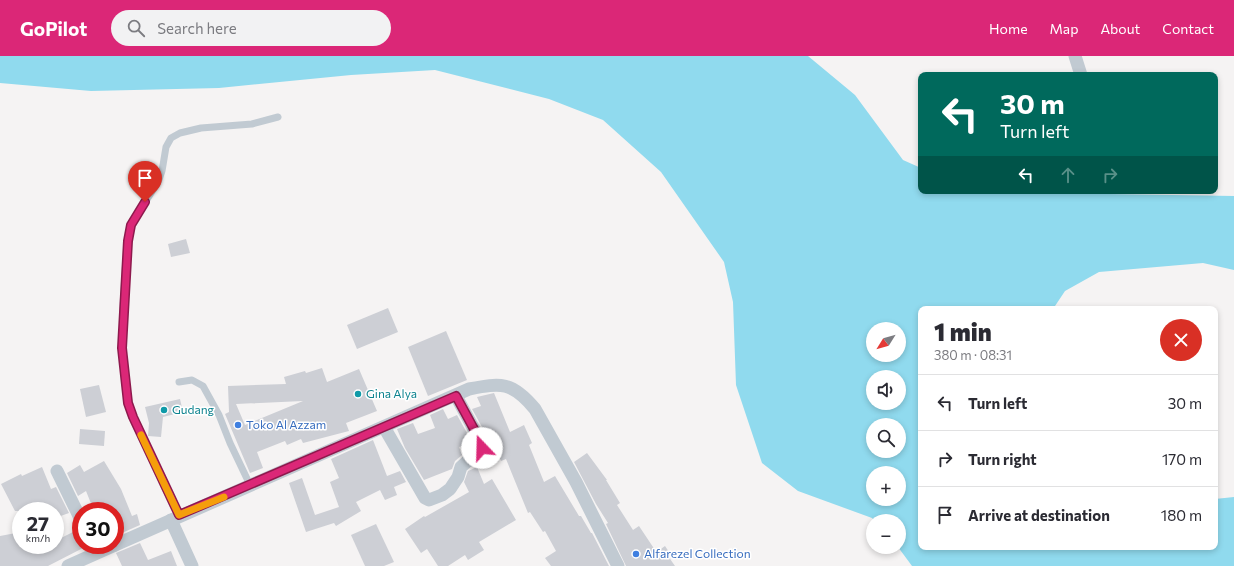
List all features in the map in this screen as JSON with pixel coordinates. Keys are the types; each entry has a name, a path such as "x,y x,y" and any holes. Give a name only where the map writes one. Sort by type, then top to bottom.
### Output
{"street":[{"path":"1075,56 1080,72"},
{"path":"124,541 456,396 468,389 505,385 529,402 542,420 576,482 618,566"},
{"path":"384,427 425,498 429,500 442,495 450,489 458,477 461,467 482,448 481,442 456,396"},
{"path":"57,471 72,502"},
{"path":"175,518 192,566"},
{"path":"68,566 87,554"}],"lane":[{"path":"175,518 133,417 125,385 122,348 123,306 128,241 131,225 158,182 162,171 166,147 171,138 180,133 201,128 252,124 278,117"},
{"path":"180,382 192,380 203,386 219,415 250,486"}],"water":[{"path":"0,56 808,56 855,95 903,160 918,167 918,194 1109,194 1234,196 1234,270 1203,263 1099,272 1065,291 1055,306 918,306 918,550 1218,550 1218,499 1234,497 1234,566 912,566 903,554 906,554 906,514 866,514 866,516 798,491 762,463 736,385 733,302 724,262 661,172 603,120 549,99 435,70 351,75 219,88 91,91 0,83"}],"building":[{"path":"186,239 190,253 171,257 168,244"},
{"path":"388,308 398,332 357,349 347,325"},
{"path":"446,331 467,380 428,396 408,347"},
{"path":"322,368 327,382 359,369 377,411 346,423 349,431 303,443 301,439 287,445 285,441 257,452 263,468 250,473 225,414 229,412 228,386 286,384 284,377 305,371 306,373","holes":["303,401 245,425 236,404"]},
{"path":"99,385 106,412 86,417 80,389"},
{"path":"494,393 510,432 524,425 532,443 529,445 544,482 555,476 579,516 581,516 592,533 609,566 551,566 545,558 556,551 545,531 543,532 530,512 528,513 506,459 501,461 490,435 487,436 472,409 481,406 477,397"},
{"name":"Gudang","path":"180,399 183,412 163,417 161,437 148,436 149,423 145,407"},
{"path":"443,409 448,419 457,415 472,442 459,447 462,455 455,461 452,469 424,480 405,448 397,429 413,423 418,434 435,428 430,415"},
{"path":"80,429 105,431 104,446 79,444"},
{"path":"373,440 387,476 400,471 406,482 394,487 397,495 385,500 380,490 356,502 361,511 336,526 334,523 306,532 289,483 302,478 315,515 339,507 330,482 339,478 331,459"},
{"path":"587,453 607,480 620,503 617,505 633,530 639,526 655,550 657,549 658,551 665,546 671,555 668,556 675,566 626,566 606,524 608,523 596,504 574,462"},
{"path":"104,461 121,489 132,516 137,514 140,525 124,532 124,502 90,502 86,491 78,496 67,473 80,465 84,472"},
{"path":"42,467 51,489 56,487 64,502 12,502 12,505 1,484 21,474 22,476"},
{"path":"477,467 484,484 492,479 516,520 479,542 484,550 468,560 465,555 448,566 438,566 427,549 421,553 405,529 424,516 425,517 469,492 464,482 468,471"},
{"path":"64,503 69,513 64,515"},
{"path":"376,524 394,562 384,566 365,566 351,535"},
{"path":"72,532 72,554 48,566 0,566 0,536 12,534 12,554 64,554 64,536"},
{"path":"140,543 148,560 171,551 177,566 122,566 116,554 124,554 124,550"}],"slow traffic":[{"path":"141,435 179,515 224,497"}],"place":[{"name":"Gina Alya","path":"358,394"},
{"name":"Gudang","path":"164,410"},
{"name":"Toko Al Azzam","path":"238,425"},
{"name":"Alfarezel Collection","path":"636,554"}],"route":[{"path":"145,202 131,225 128,241 123,306 122,348 125,385 128,403 133,417 179,515 456,396 481,442 482,448"}]}
